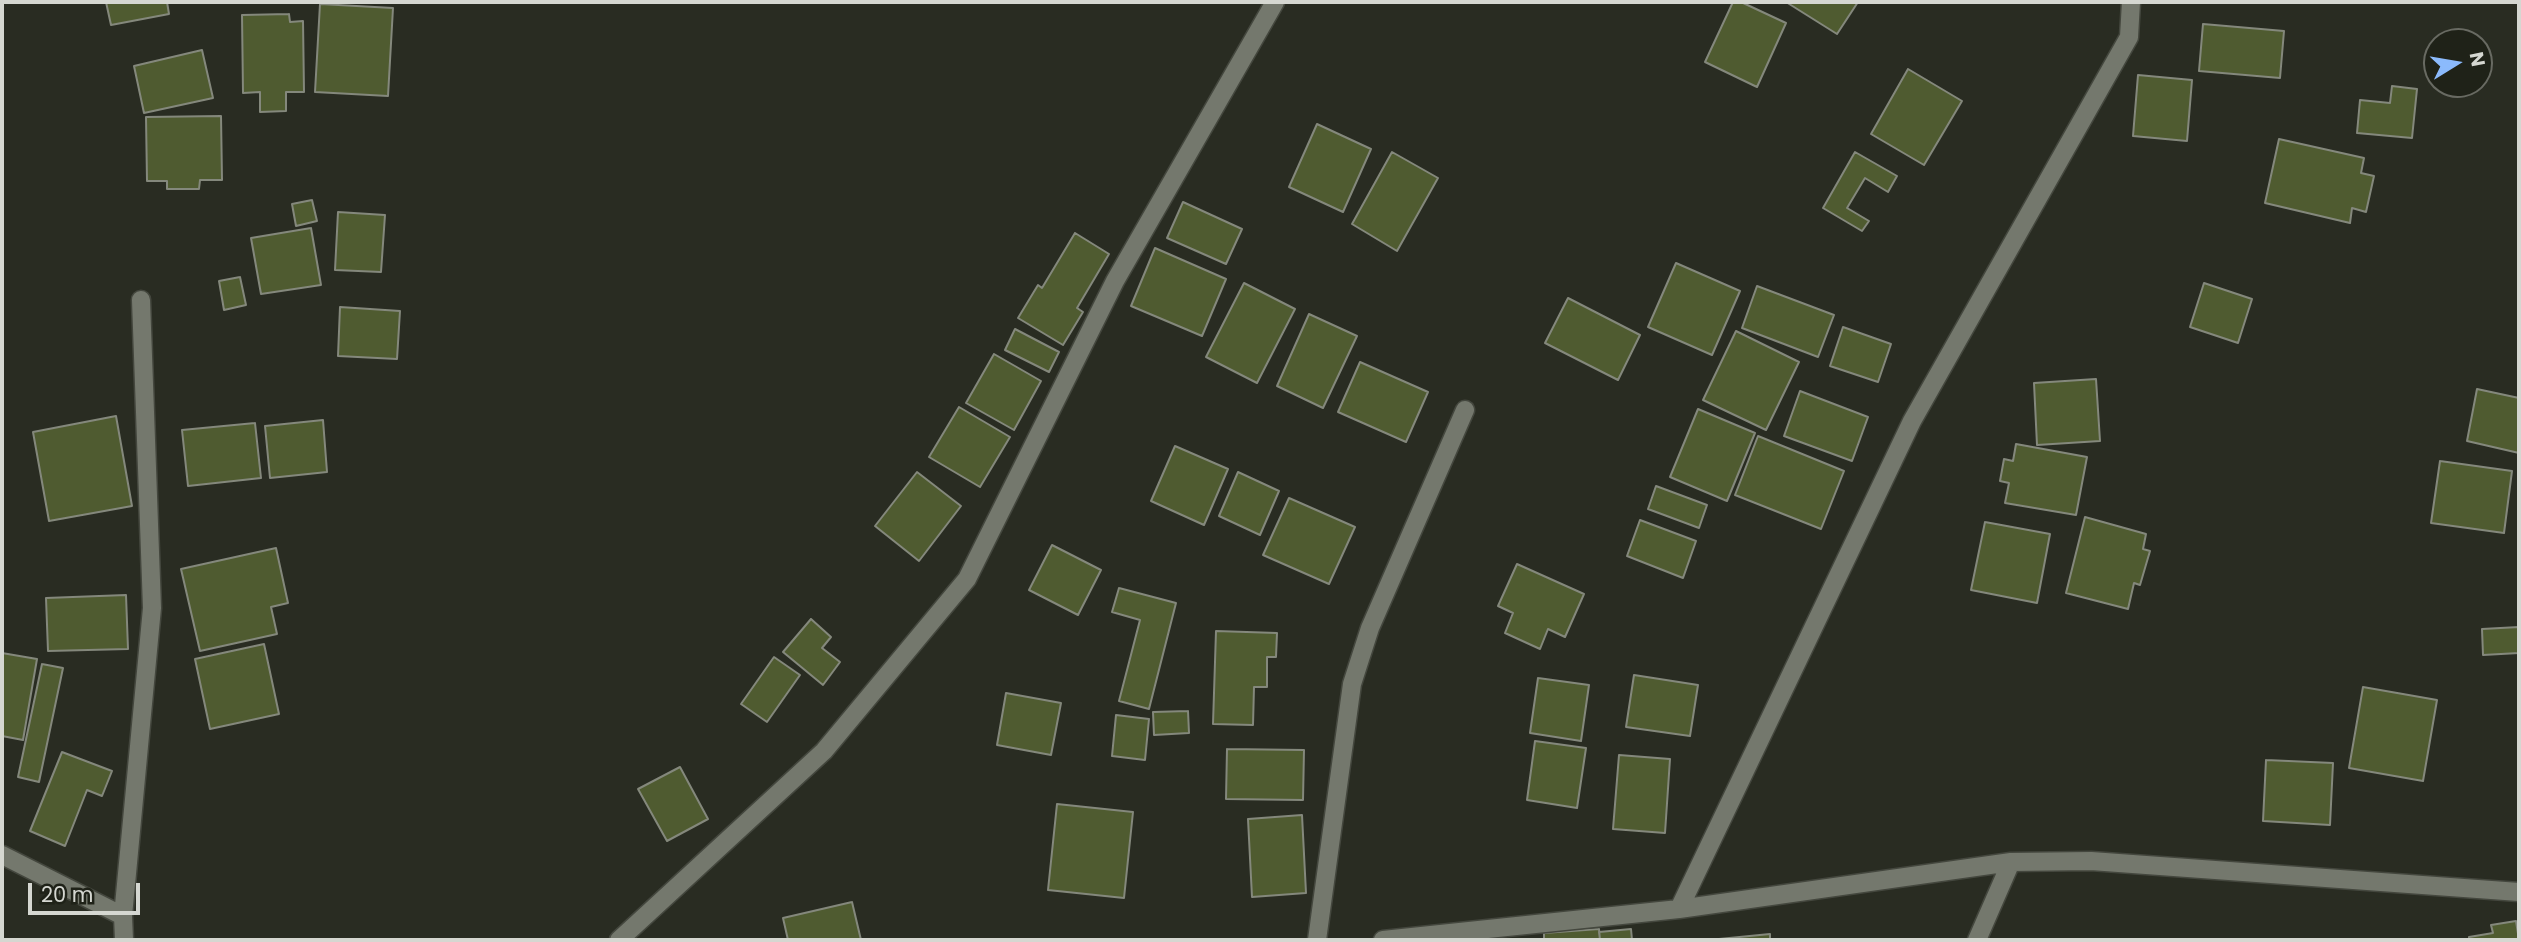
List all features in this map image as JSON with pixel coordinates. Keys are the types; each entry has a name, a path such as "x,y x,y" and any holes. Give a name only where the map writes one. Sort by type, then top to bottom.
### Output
{"street":[{"path":"619,940 824,751 967,579 1115,281 1275,2"},
{"path":"1679,909 1912,421 2129,37 2131,2"},
{"path":"124,940 123,916 152,608 141,300"},
{"path":"1317,940 1352,684 1370,628 1465,410"},
{"path":"2,855 123,916"},
{"path":"1383,940 1679,909 2011,862 2091,861 2519,892"},
{"path":"1977,940 2011,862"}],"building":[{"path":"106,2 167,2 169,14 111,25"},
{"path":"1733,2 1741,2 1786,23 1757,87 1705,62"},
{"path":"1786,2 1858,2 1837,34"},
{"path":"320,4 393,8 388,96 315,92"},
{"path":"289,14 290,22 303,21 304,92 286,92 286,111 260,112 260,92 243,93 242,15"},
{"path":"2203,24 2284,31 2280,78 2199,71"},
{"path":"202,50 213,98 144,113 134,66"},
{"path":"1908,69 1962,101 1924,165 1871,134"},
{"path":"2138,75 2192,80 2187,141 2133,136"},
{"path":"2392,86 2417,89 2412,138 2357,133 2360,100 2390,103"},
{"path":"221,116 222,180 200,180 199,189 167,189 167,181 147,181 146,117"},
{"path":"1317,124 1371,149 1343,212 1289,187"},
{"path":"2279,139 2364,158 2361,173 2374,176 2366,212 2352,208 2350,223 2265,203"},
{"path":"1392,152 1438,178 1397,251 1352,224"},
{"path":"1855,152 1897,176 1888,192 1865,178 1847,208 1869,221 1862,231 1823,208"},
{"path":"312,200 317,221 296,226 292,204"},
{"path":"1183,202 1242,229 1226,264 1167,238"},
{"path":"338,212 385,215 381,272 335,270"},
{"path":"311,228 321,285 261,294 251,238"},
{"path":"1075,233 1109,254 1077,308 1083,312 1063,345 1018,318 1038,285 1042,288"},
{"path":"1155,248 1226,279 1202,336 1131,306"},
{"path":"1676,263 1740,291 1712,355 1648,327"},
{"path":"240,277 246,305 224,310 219,281"},
{"path":"1244,283 1295,309 1257,383 1206,357"},
{"path":"2204,283 2252,299 2238,343 2190,327"},
{"path":"1757,286 1834,315 1818,357 1742,328"},
{"path":"1568,298 1640,335 1618,380 1545,343"},
{"path":"340,307 400,311 397,359 338,356"},
{"path":"1309,314 1357,336 1323,408 1277,386"},
{"path":"1843,327 1891,344 1878,382 1830,366"},
{"path":"1015,329 1059,352 1049,372 1005,350"},
{"path":"1736,331 1799,362 1766,430 1703,400"},
{"path":"994,354 1041,381 1014,430 966,403"},
{"path":"1360,362 1428,392 1406,442 1338,412"},
{"path":"2096,379 2100,441 2037,445 2034,383"},
{"path":"2477,389 2519,398 2519,453 2467,441"},
{"path":"1800,391 1868,417 1852,461 1784,436"},
{"path":"959,407 1010,437 980,487 929,457"},
{"path":"1698,409 1755,433 1727,501 1670,477"},
{"path":"116,416 132,506 49,521 33,432"},
{"path":"323,420 327,472 270,478 265,426"},
{"path":"255,423 261,478 188,486 182,430"},
{"path":"1758,436 1844,471 1821,529 1735,495"},
{"path":"2016,444 2087,457 2076,515 2005,503 2009,483 2000,481 2004,459 2013,461"},
{"path":"1175,446 1228,469 1204,525 1151,501"},
{"path":"2440,461 2512,471 2504,533 2431,523"},
{"path":"917,472 961,506 919,561 875,526"},
{"path":"1238,472 1279,491 1260,535 1219,516"},
{"path":"1656,486 1707,505 1699,528 1648,509"},
{"path":"1289,498 1355,527 1329,584 1263,555"},
{"path":"2085,517 2146,534 2143,549 2150,551 2140,585 2134,583 2128,609 2066,593"},
{"path":"1640,520 1696,541 1683,578 1627,556"},
{"path":"1985,522 2050,534 2037,603 1971,590"},
{"path":"1052,545 1101,570 1078,615 1029,590"},
{"path":"276,548 288,603 271,607 277,634 200,651 181,569"},
{"path":"1517,564 1584,594 1565,637 1548,629 1540,649 1505,633 1513,613 1498,606"},
{"path":"1119,588 1176,603 1149,709 1119,701 1140,620 1112,612"},
{"path":"126,595 128,649 48,651 46,598"},
{"path":"811,619 831,637 822,648 840,662 823,685 783,652"},
{"path":"2519,627 2519,653 2483,655 2482,629"},
{"path":"1216,631 1277,633 1276,657 1267,657 1267,687 1254,687 1253,725 1213,724"},
{"path":"264,644 279,714 210,729 195,659"},
{"path":"2,653 37,659 23,740 2,736"},
{"path":"774,657 800,675 767,722 741,704"},
{"path":"42,664 63,668 39,782 18,777"},
{"path":"1634,675 1698,685 1690,736 1626,727"},
{"path":"1538,678 1589,685 1581,741 1530,733"},
{"path":"2363,687 2437,700 2423,781 2349,768"},
{"path":"1006,693 1061,703 1051,755 997,745"},
{"path":"1188,711 1189,733 1154,735 1153,712"},
{"path":"1116,715 1149,719 1145,760 1112,756"},
{"path":"1535,741 1586,748 1577,808 1527,800"},
{"path":"1227,749 1304,750 1303,800 1226,799"},
{"path":"62,752 112,771 102,796 87,790 65,846 30,831"},
{"path":"1619,755 1670,759 1665,833 1613,829"},
{"path":"2266,760 2333,763 2330,825 2263,821"},
{"path":"680,767 708,819 667,841 638,789"},
{"path":"1057,804 1133,812 1124,898 1048,890"},
{"path":"1302,815 1306,893 1252,897 1248,819"},
{"path":"852,902 861,940 788,940 783,918"},
{"path":"2516,921 2519,940 2469,940 2469,937 2493,933 2491,925"},
{"path":"1599,929 1600,940 1544,940 1544,933"},
{"path":"1631,929 1632,940 1600,940 1599,932"},
{"path":"1770,934 1770,940 1719,940 1719,939"}]}
